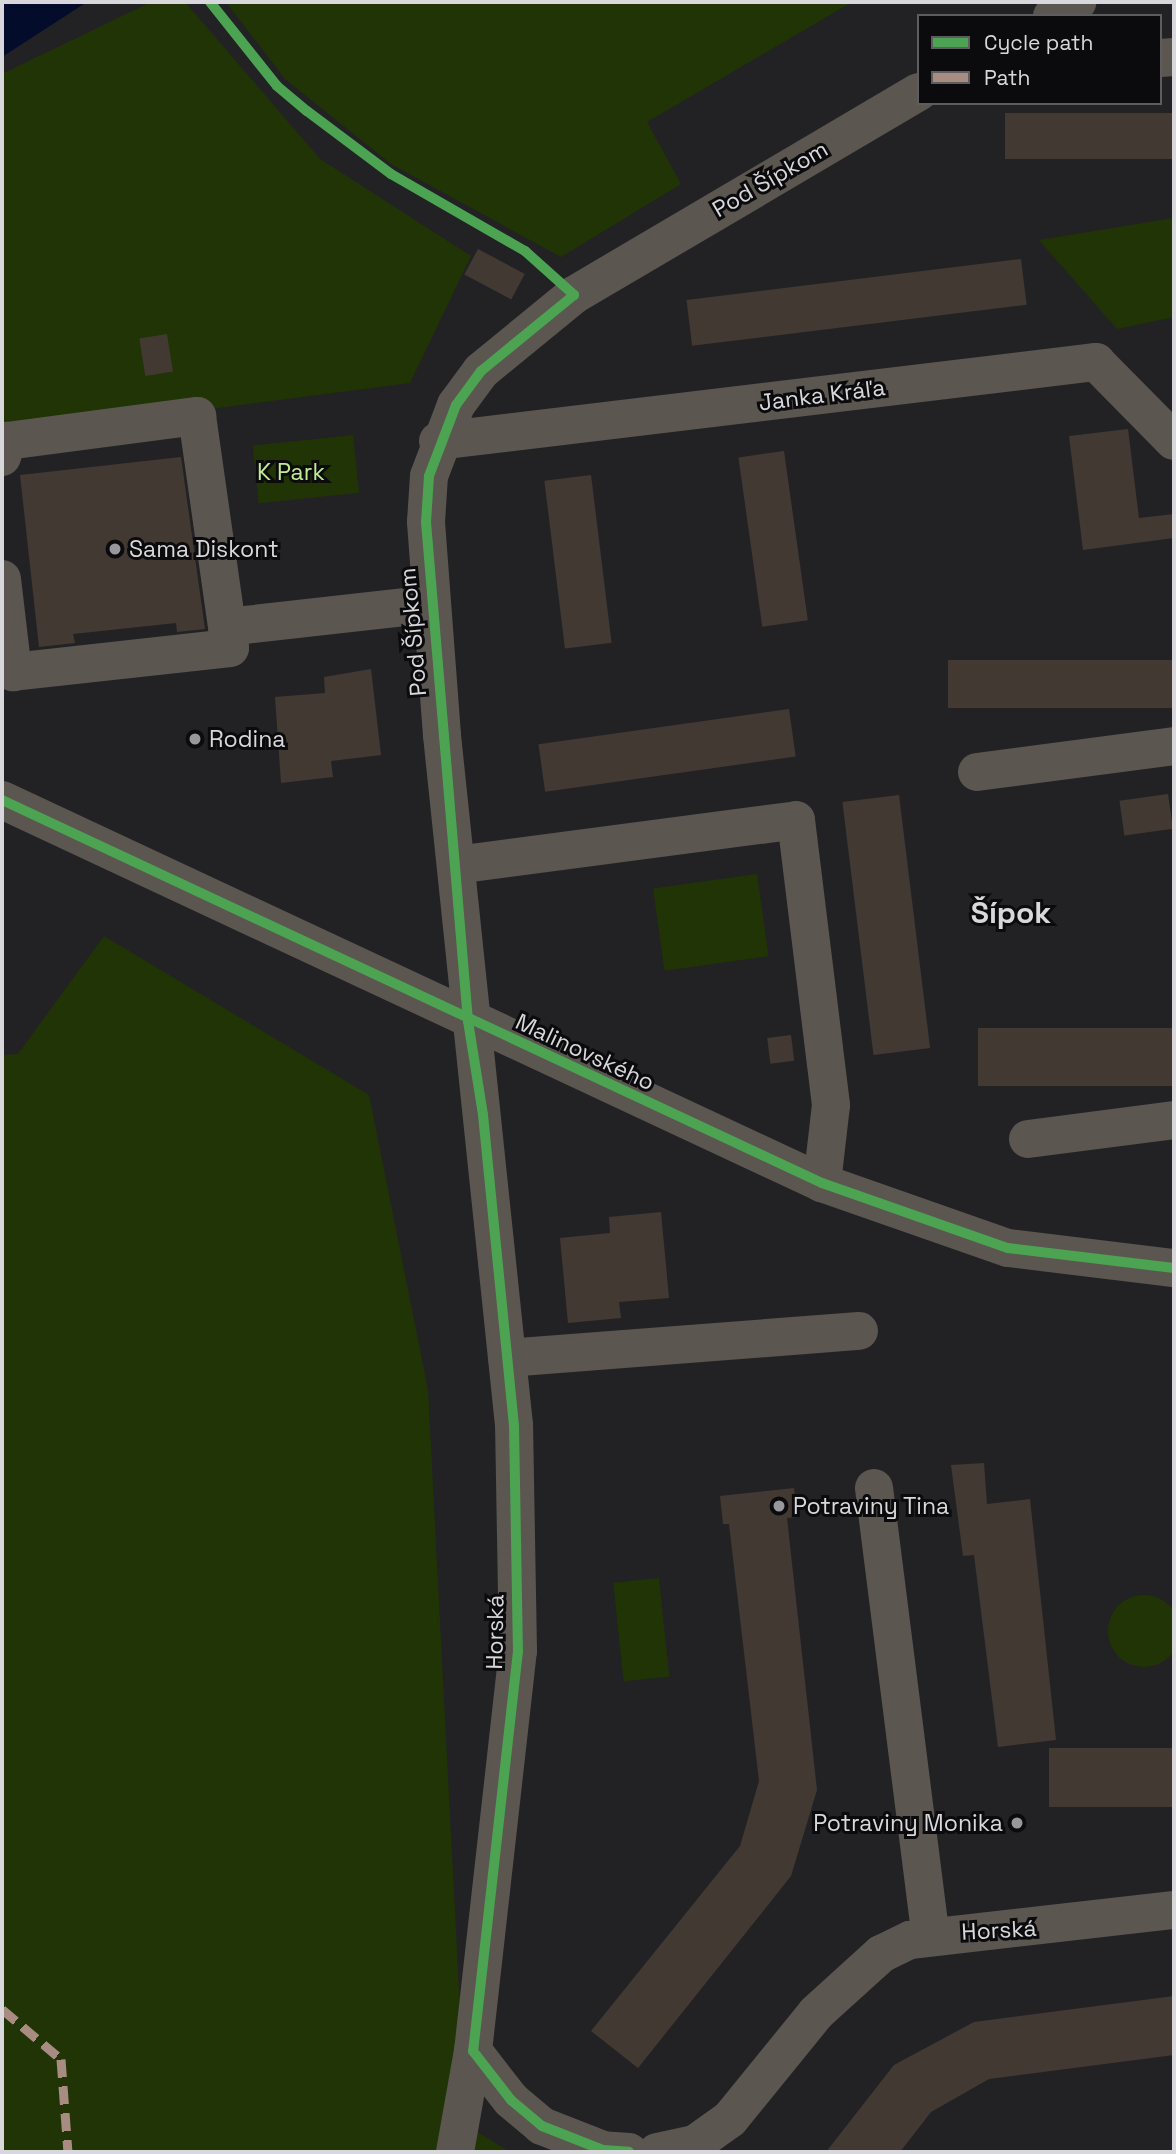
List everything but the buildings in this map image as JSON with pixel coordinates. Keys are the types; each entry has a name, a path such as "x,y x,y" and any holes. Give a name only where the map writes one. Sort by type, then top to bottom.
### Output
{"street":[{"path":"1056,14 1077,2"},
{"name":"Pod Šípkom","path":"468,1021 426,522 438,441 481,371 574,295 917,93"},
{"name":"Janka Kráľa","path":"438,441 1096,362 1174,441"},
{"path":"2,457 7,441 197,416 230,648 8,670 2,579"},
{"path":"227,627 431,604"},
{"path":"977,772 1174,746"},
{"name":"Malinovského","path":"2,800 529,1050 821,1182 1008,1248 1174,1268"},
{"path":"456,865 796,820 831,1105 821,1182"},
{"name":"Horská","path":"455,2152 473,2051 518,1651 507,1358 479,1090 468,1021"},
{"path":"479,1090 529,1050"},
{"path":"1028,1139 1174,1120"},
{"path":"507,1358 859,1331"},
{"path":"874,1488 930,1934"},
{"name":"Horská","path":"657,2152 695,2144 730,2119 816,2013 881,1954 930,1934 1031,1929 1174,1910"},
{"path":"473,2051 511,2100 542,2126 603,2150 629,2152"}],"green space":[{"path":"151,2 185,2 320,159 471,256 410,383 2,436 2,74"},
{"path":"226,2 852,2 647,122 681,184 561,257 391,164 285,79"},
{"path":"1174,218 1174,317 1117,329 1039,240"},
{"name":"K Park","path":"353,435 359,493 259,503 253,446"},
{"path":"757,874 769,956 665,971 653,889"},
{"path":"104,936 369,1095 428,1390 466,2125 510,2152 2,2152 2,1055 18,1054"},
{"path":"659,1578 669,1676 624,1681 613,1583"},
{"path":"1144,1595 1164,1601 1177,1617 1177,1645 1170,1657 1158,1664 1144,1667 1130,1664 1118,1657 1111,1645 1108,1631 1111,1617 1118,1605 1130,1598"}],"water":[{"path":"2,2 87,2 2,57"}],"marked path":[{"path":"2,2009 61,2059 68,2152"}],"cycle path":[{"path":"210,2 277,86 307,111 391,174 525,251 574,295 481,371 456,405 429,476 426,522 468,1021 483,1115 514,1425 518,1651 473,2051 511,2100 542,2126 603,2150 629,2152"},
{"path":"2,800 822,1183 1008,1248 1174,1268"}],"place":[{"name":"Sama Diskont","path":"115,549"},
{"name":"Rodina","path":"195,739"},
{"name":"Potraviny Tina","path":"779,1506"},
{"name":"Potraviny Monika","path":"1017,1823"}],"district":[{"name":"Šípok","path":"1011,913"}]}
